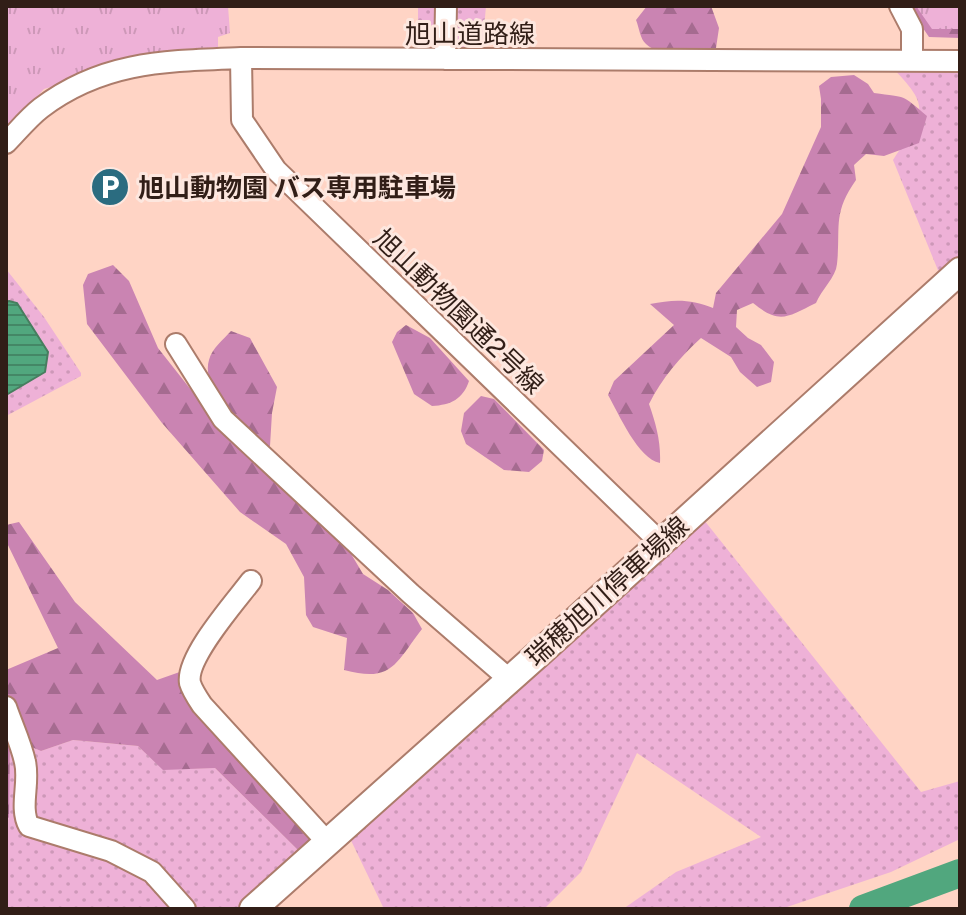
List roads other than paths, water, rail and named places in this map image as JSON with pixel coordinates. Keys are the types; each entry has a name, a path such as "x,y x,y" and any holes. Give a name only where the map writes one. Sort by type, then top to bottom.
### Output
{"main road":[{"name":"瑞穂旭川停車場線","path":"253,909 960,271"}],"street":[{"path":"445,59 446,6"},
{"path":"900,6 912,29 912,61"},
{"name":"旭山道路線","path":"6,143 40,109 91,78 135,65 241,58 960,61"},
{"name":"旭山動物園通2号線","path":"241,58 242,120 276,170 660,542"},
{"path":"176,344 223,419 411,594 509,679"},
{"path":"251,581 201,648 191,668 190,682 202,705 328,843"},
{"path":"6,707 26,763 25,818 29,826 111,851 152,872 185,909"}],"waterway":[{"path":"863,909 960,873"}],"place":[{"name":"旭山動物園 バス専用駐車場","path":"110,187"}]}
